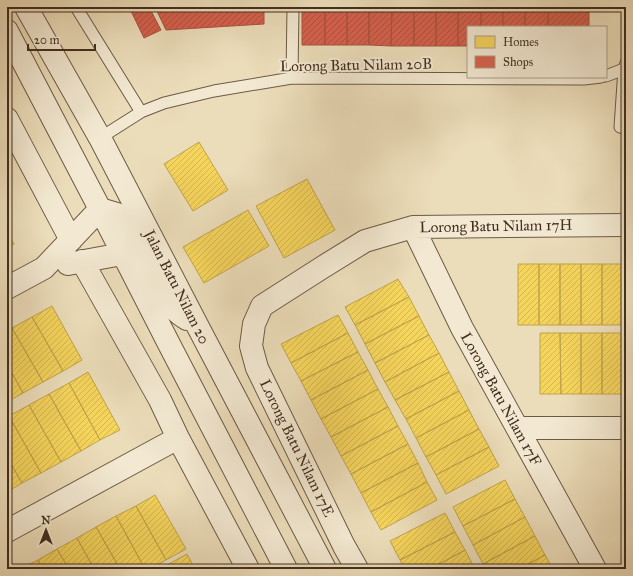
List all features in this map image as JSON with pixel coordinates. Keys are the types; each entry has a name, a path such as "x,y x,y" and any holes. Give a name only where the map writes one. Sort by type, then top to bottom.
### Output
{"street":[{"name":"Jalan Batu Nilam 20","path":"26,7 100,138 325,569"},
{"path":"7,31 286,569"},
{"path":"7,119 71,240"},
{"path":"7,288 44,268 100,209"},
{"path":"100,209 117,214 122,219 161,294 184,318 196,323"},
{"name":"Lorong Batu Nilam 17H","path":"254,324 262,306 323,266 365,241 413,227 626,225"},
{"name":"Lorong Batu Nilam 17F","path":"413,227 462,328 595,569"},
{"path":"44,268 122,254"},
{"path":"82,261 160,400 178,438 248,569"},
{"name":"Lorong Batu Nilam 17E","path":"254,324 251,346 257,368 344,546 357,569"},
{"path":"518,428 626,428"},
{"path":"7,532 178,438"}],"lane":[{"path":"76,7 141,112"},
{"path":"292,78 293,7"},
{"path":"607,75 625,65"},
{"path":"625,65 620,127 626,128"},
{"name":"Lorong Batu Nilam 20B","path":"100,138 141,112 164,103 214,91 292,78 584,80 595,78"}],"building: Homes":[{"path":"199,142 228,190 193,211 164,164"},
{"path":"307,179 335,230 284,258 256,206"},
{"path":"248,210 269,246 204,283 183,247"},
{"path":"7,232 14,244 7,248"},
{"path":"518,264 539,264 539,325 518,325"},
{"path":"539,264 560,264 560,325 539,325"},
{"path":"560,264 581,264 581,325 560,325"},
{"path":"581,264 602,264 602,325 581,325"},
{"path":"602,264 623,264 623,325 602,325"},
{"path":"623,264 626,264 626,325 623,325"},
{"path":"398,279 409,297 355,325 345,307"},
{"path":"409,297 419,316 365,344 355,325"},
{"path":"52,306 82,360 63,371 32,317"},
{"path":"338,315 348,333 291,363 281,344"},
{"path":"419,316 429,335 375,363 365,344"},
{"path":"32,317 63,371 43,382 12,328"},
{"path":"12,328 43,382 23,393 7,364 7,331"},
{"path":"348,333 358,352 301,381 291,363"},
{"path":"540,333 560,333 561,394 540,394"},
{"path":"560,333 581,333 581,394 561,394"},
{"path":"581,333 602,333 602,394 581,394"},
{"path":"602,333 623,333 623,394 602,394"},
{"path":"623,333 626,333 626,394 623,394"},
{"path":"429,335 439,353 385,382 375,363"},
{"path":"358,352 368,370 311,400 301,381"},
{"path":"439,353 449,372 395,400 385,382"},
{"path":"7,364 23,393 7,402"},
{"path":"368,370 378,389 321,419 311,400"},
{"path":"88,372 120,430 100,440 69,383"},
{"path":"449,372 459,391 406,419 395,400"},
{"path":"69,383 100,440 81,451 49,394"},
{"path":"378,389 388,407 331,437 321,419"},
{"path":"459,391 469,410 416,438 406,419"},
{"path":"49,394 81,451 61,462 29,405"},
{"path":"29,405 61,462 41,473 9,416"},
{"path":"388,407 398,426 341,456 331,437"},
{"path":"469,410 479,429 426,457 416,438"},
{"path":"9,416 41,473 22,483 7,457 7,417"},
{"path":"398,426 408,444 351,474 341,456"},
{"path":"479,429 489,447 436,475 426,457"},
{"path":"408,444 418,463 361,493 351,474"},
{"path":"489,447 499,466 446,494 436,475"},
{"path":"7,457 22,483 7,492"},
{"path":"418,463 427,482 371,512 361,493"},
{"path":"621,471 626,471 626,530 622,530"},
{"path":"505,480 515,499 463,526 453,507"},
{"path":"427,482 437,500 381,530 371,512"},
{"path":"155,495 186,549 166,560 136,506"},
{"path":"515,499 525,517 473,545 463,526"},
{"path":"136,506 166,560 149,569 145,569 116,516"},
{"path":"445,513 455,532 400,560 390,541"},
{"path":"116,516 145,569 120,569 96,527"},
{"path":"525,517 535,536 483,564 473,545"},
{"path":"96,527 120,569 94,569 77,538"},
{"path":"455,532 465,550 430,569 405,569 400,560"},
{"path":"535,536 545,555 519,569 486,569 483,564"},
{"path":"77,538 94,569 69,569 57,549"},
{"path":"57,549 69,569 43,569 38,560"},
{"path":"465,550 475,569 430,569"},
{"path":"187,554 195,569 169,569 167,565"},
{"path":"545,555 553,569 519,569"},
{"path":"38,560 43,569 20,569"}],"building: Shops":[{"path":"139,7 149,7 161,30 144,38 131,11"},
{"path":"155,7 264,7 264,24 166,30"},
{"path":"302,7 325,7 325,45 302,45"},
{"path":"325,7 347,7 347,45 325,45"},
{"path":"347,7 369,7 369,45 347,45"},
{"path":"369,7 392,7 391,46 369,45"},
{"path":"392,7 414,7 414,46 391,46"},
{"path":"414,7 436,7 436,46 414,46"},
{"path":"436,7 458,7 458,46 436,46"},
{"path":"458,7 481,7 481,26 467,26 467,46 458,46"},
{"path":"481,7 503,7 503,26 481,26"},
{"path":"503,7 525,7 525,26 503,26"},
{"path":"525,7 548,7 548,26 525,26"},
{"path":"548,7 589,7 589,26 548,26"}]}
